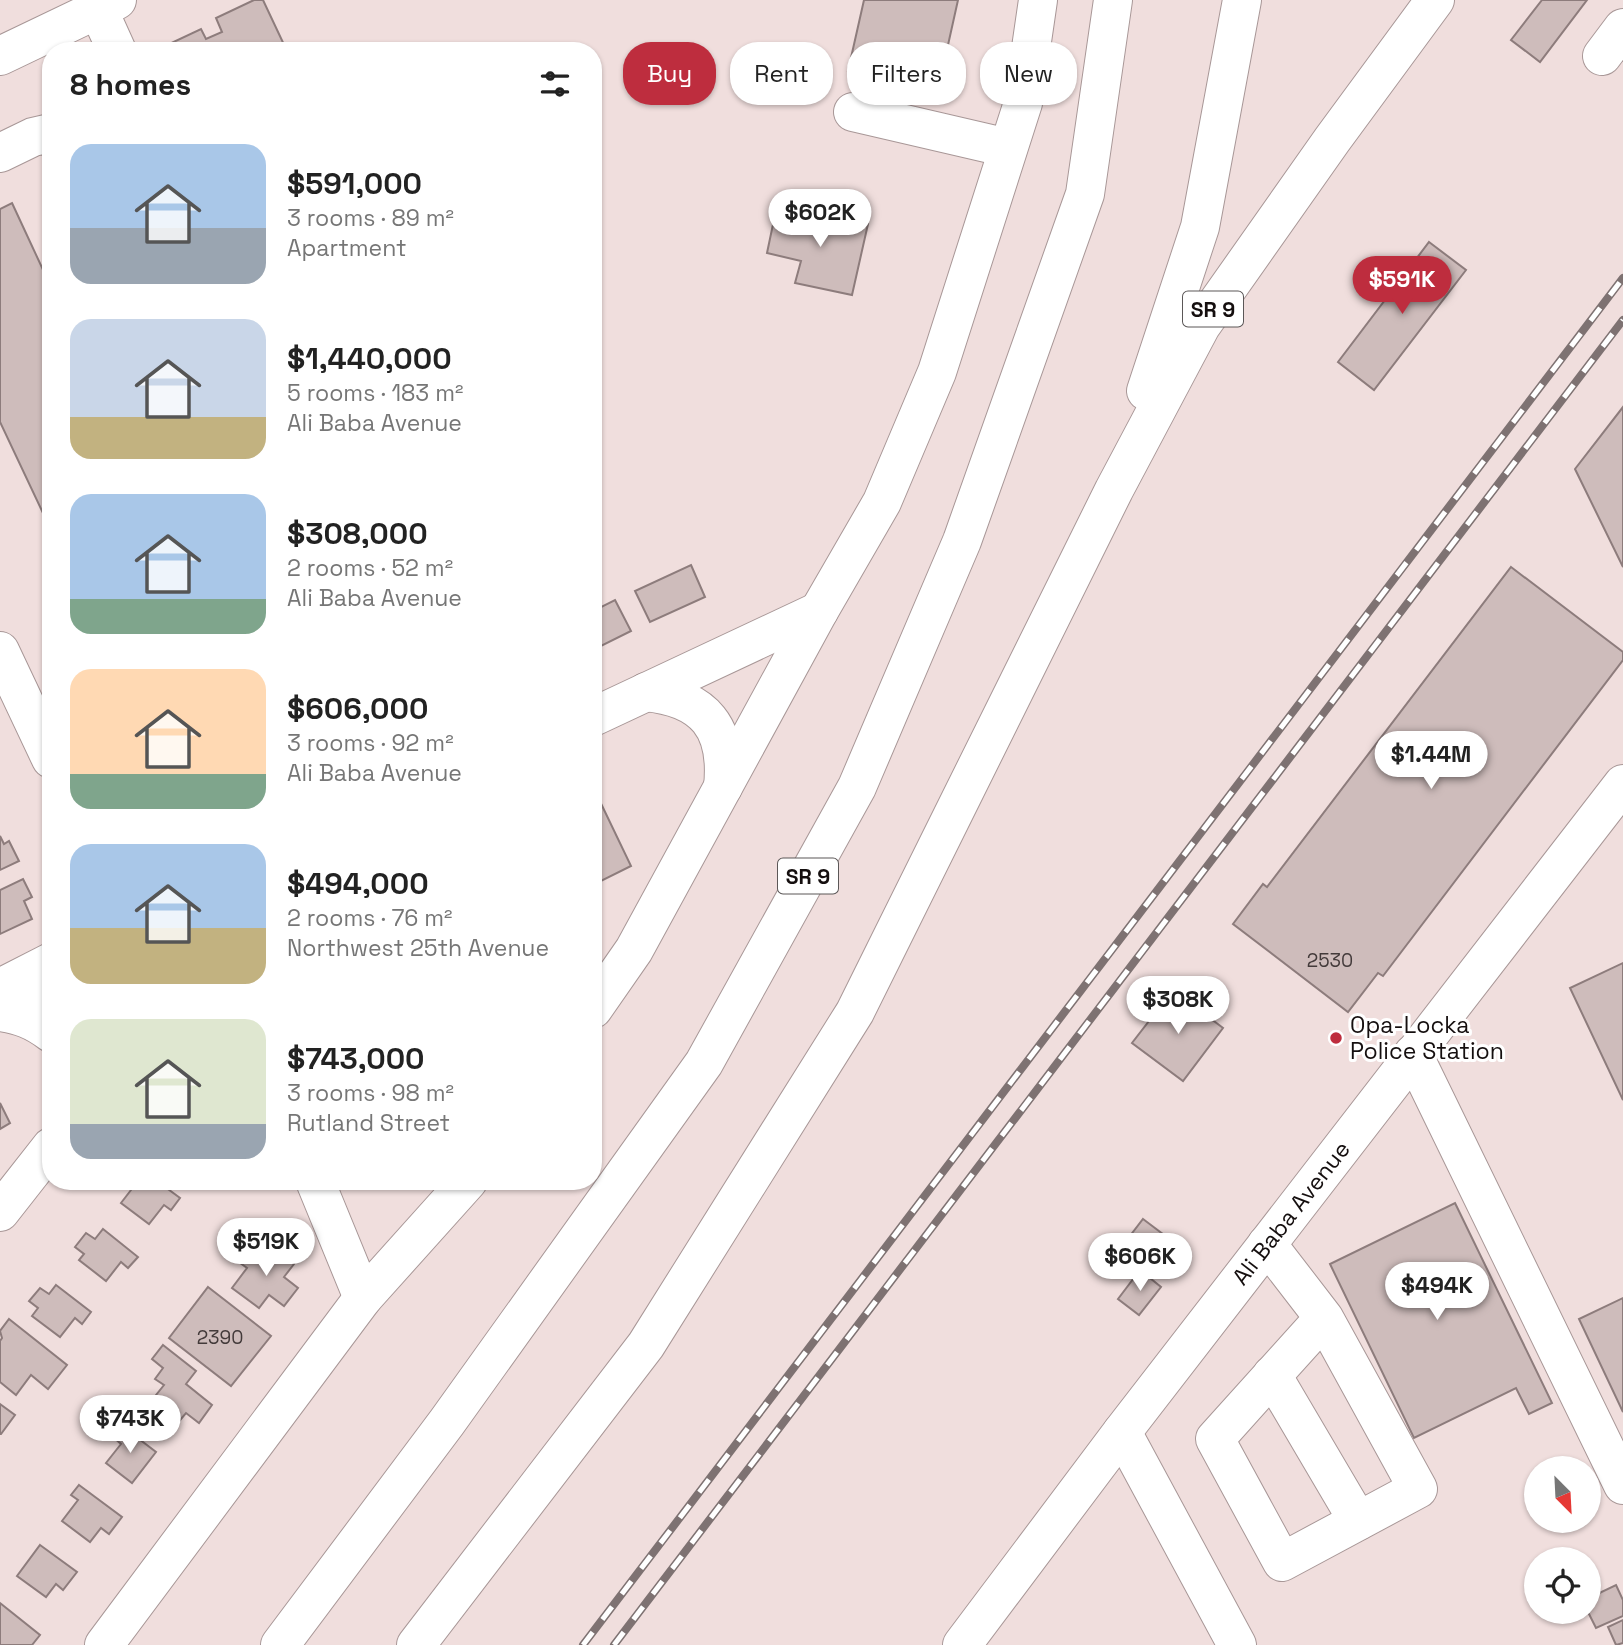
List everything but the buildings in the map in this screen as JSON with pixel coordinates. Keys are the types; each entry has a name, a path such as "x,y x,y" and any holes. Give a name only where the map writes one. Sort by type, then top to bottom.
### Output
{"street":[{"path":"602,996 634,950 819,611 882,502 937,372 1023,103 1038,0"},
{"name":"SR 9","path":"280,1645 447,1422 704,1063 857,787 962,541 1085,194 1112,0"},
{"path":"1114,490 1200,227 1242,0"},
{"name":"SR 9","path":"416,1645 646,1345 855,1012 1114,490 1201,326 1435,0"},
{"path":"0,56 108,5 115,42"},
{"path":"853,112 1008,148"},
{"path":"0,153 33,136 42,135"},
{"path":"602,713 819,611"},
{"path":"0,651 42,740"},
{"path":"646,692 681,698 713,723 723,748 723,787"},
{"name":"Ali Baba Avenue","path":"962,1645 1122,1432 1623,784"},
{"path":"0,988 42,967"},
{"path":"0,1012 42,996"},
{"path":"0,1012 20,1015 42,1026"},
{"path":"1413,1054 1623,1485"},
{"path":"0,1212 42,1158"},
{"path":"320,1190 363,1298"},
{"path":"104,1645 363,1298 460,1190"},
{"path":"1267,1244 1324,1318 1418,1489 1282,1562 1215,1438 1324,1318"},
{"path":"1272,1375 1358,1521"},
{"path":"1122,1432 1222,1637"}],"railway":[{"path":"583,1645 1623,278"},
{"path":"614,1645 1623,320"}],"place":[{"name":"Opa-Locka Police Station","path":"1336,1038"}]}
